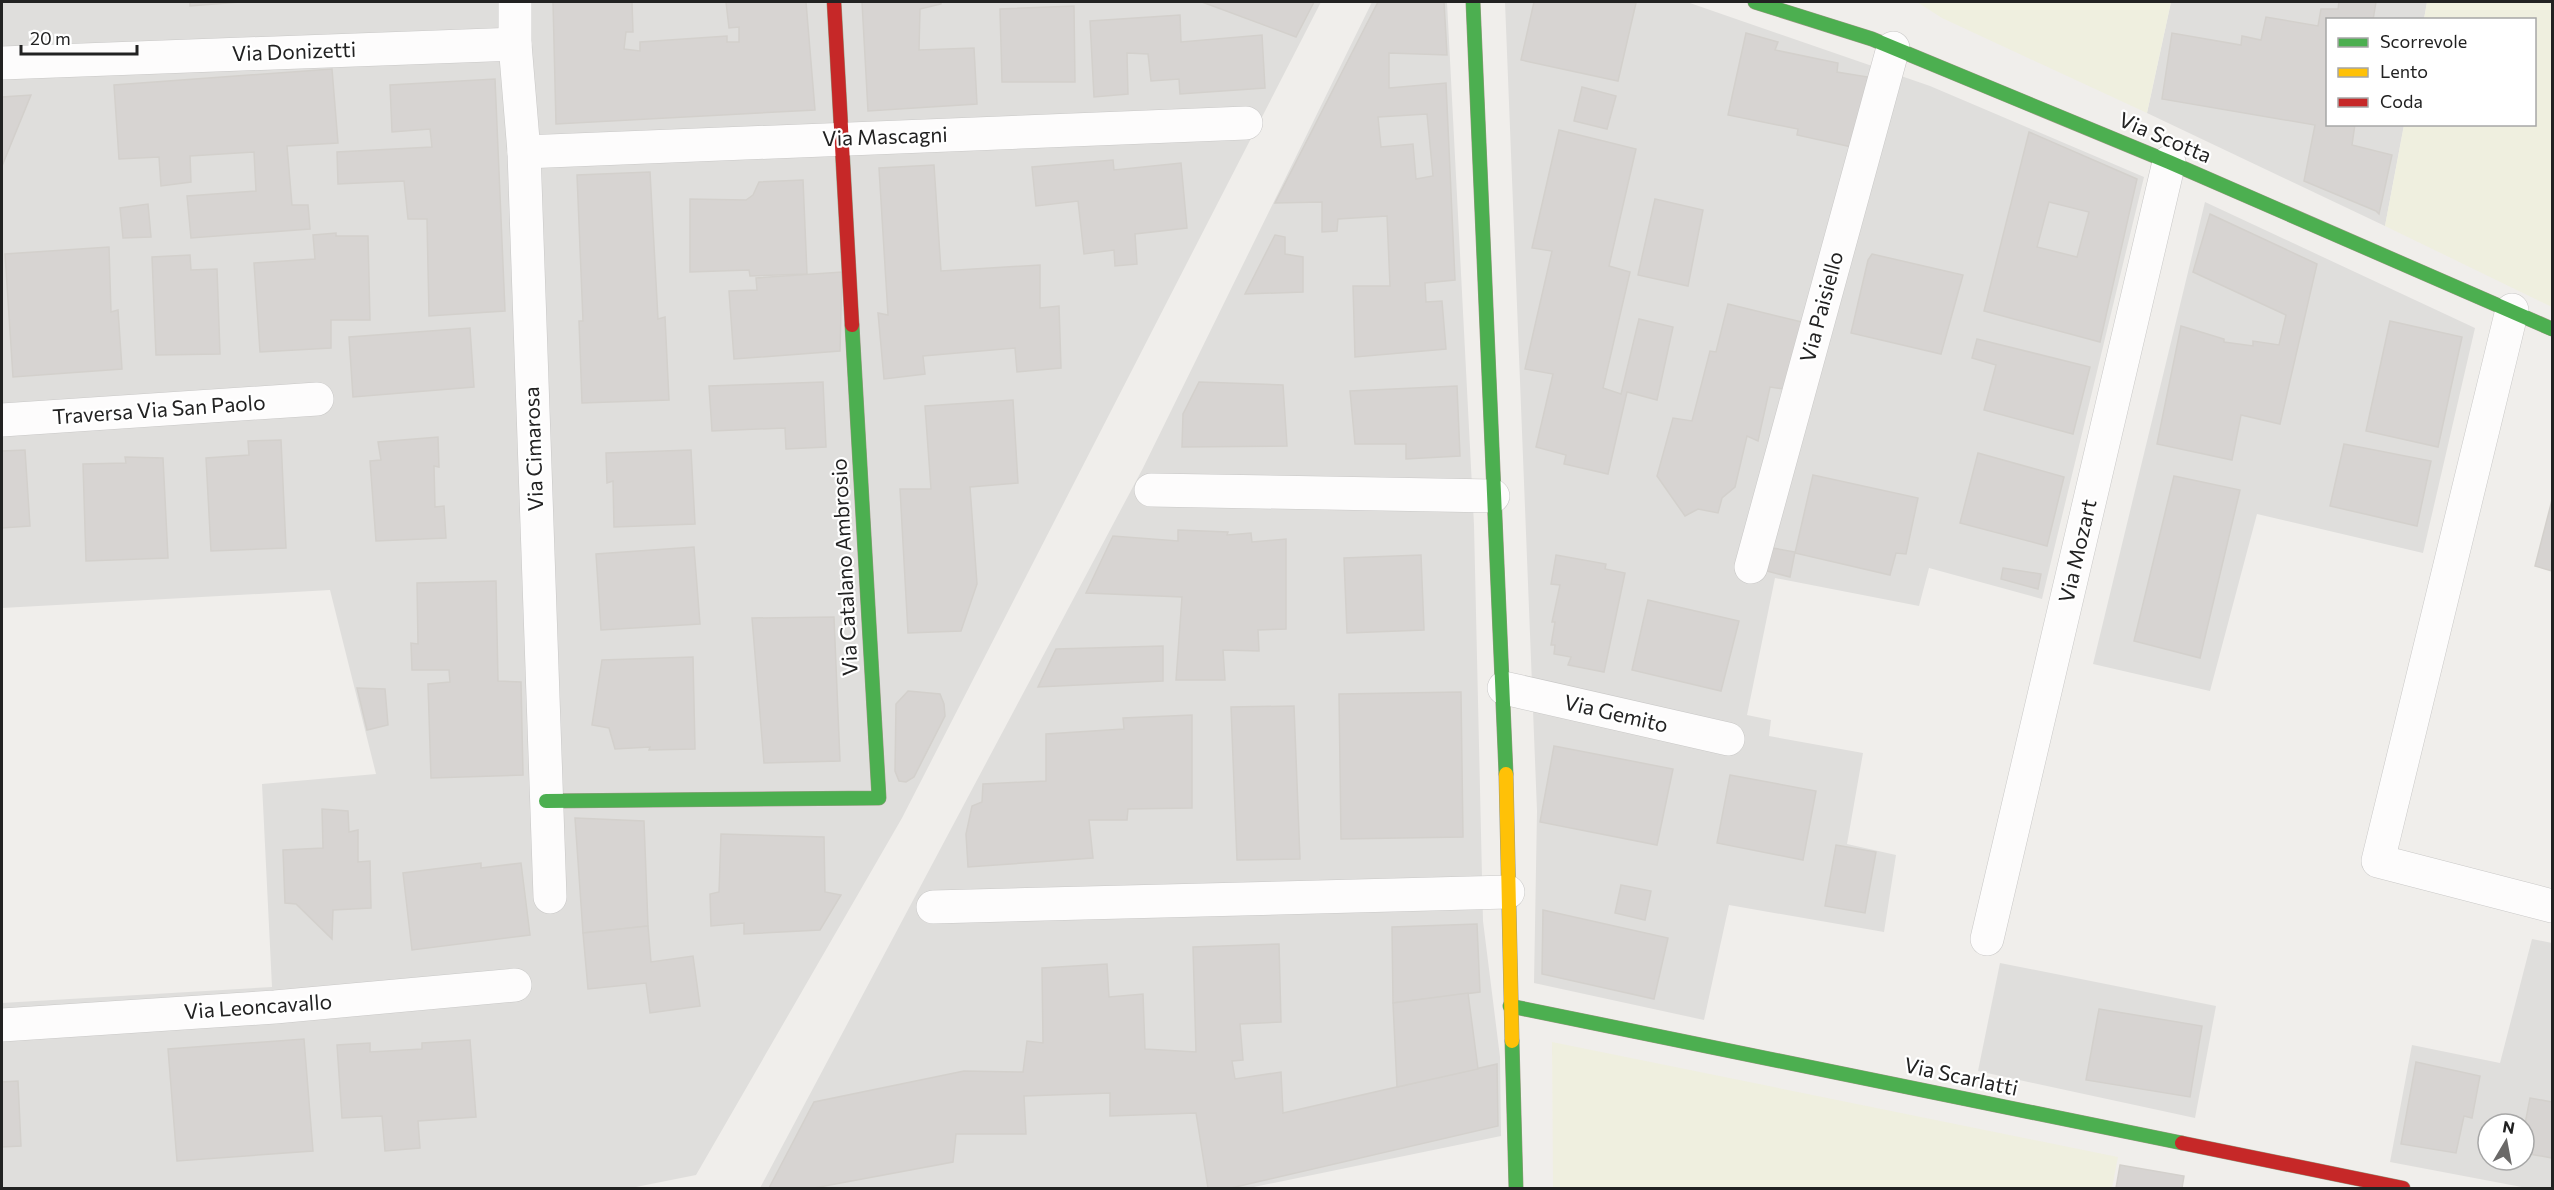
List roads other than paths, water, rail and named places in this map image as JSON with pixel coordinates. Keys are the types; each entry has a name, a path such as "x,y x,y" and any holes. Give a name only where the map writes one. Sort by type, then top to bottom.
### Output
{"street":[{"name":"Via Cimarosa","path":"515,2 515,44 524,152 550,897"},
{"name":"Via Catalano Ambrosio","path":"546,801 879,798 834,2"},
{"path":"1473,2 1493,496 1504,688 1516,1188"},
{"name":"Via Scotta","path":"1755,2 1893,48 2169,162 2553,328"},
{"name":"Via Donizetti","path":"2,63 515,44"},
{"name":"Via Paisiello","path":"1752,567 1893,48"},
{"name":"Via Mascagni","path":"524,152 1246,123"},
{"name":"Via Mozart","path":"1987,939 2169,162"},
{"path":"2512,310 2378,861 2553,906"},
{"name":"Traversa Via San Paolo","path":"2,420 317,399"},
{"path":"1150,490 1493,496"},
{"name":"Via Gemito","path":"1504,688 1728,739"},
{"path":"933,907 1508,892"},
{"name":"Via Leoncavallo","path":"2,1025 275,1007 515,985"},
{"name":"Via Scarlatti","path":"1510,1006 2403,1188"}]}
